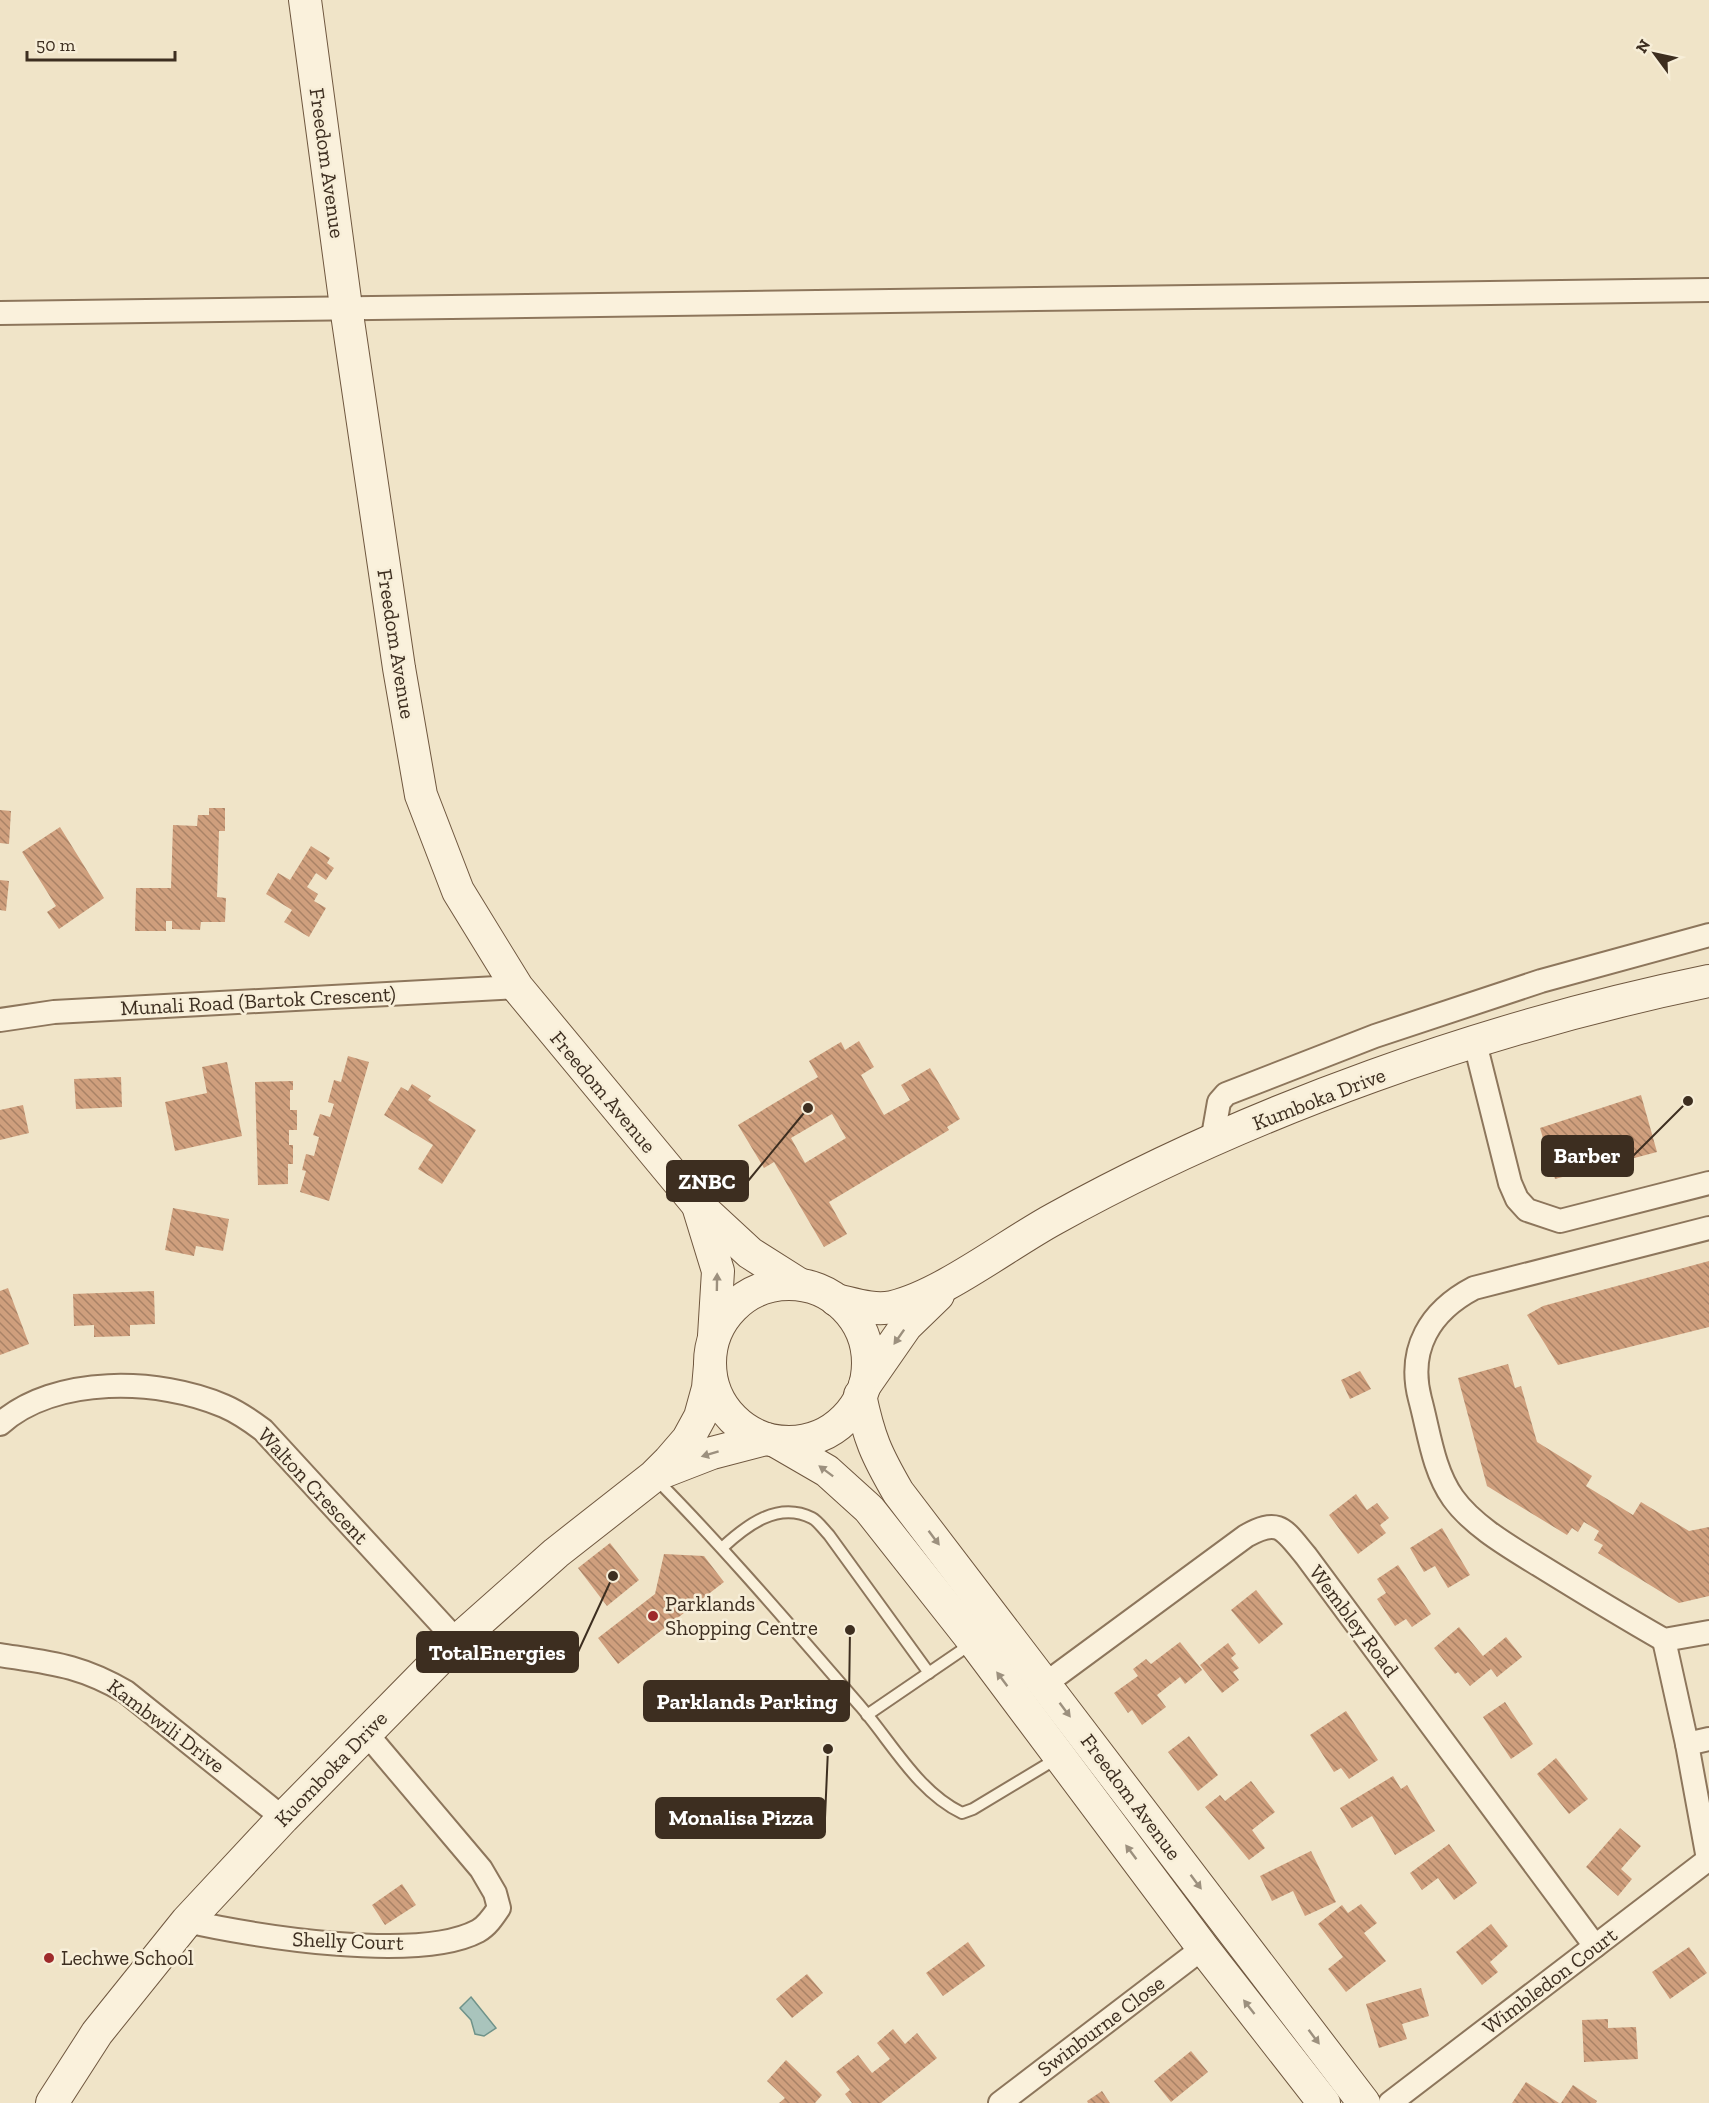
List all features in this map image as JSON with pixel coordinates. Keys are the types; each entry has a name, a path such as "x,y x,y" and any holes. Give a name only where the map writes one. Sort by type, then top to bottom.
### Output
{"main road":[{"name":"Freedom Avenue","path":"305,0 346,307 399,668 421,795 458,891 517,987 697,1204 750,1252 799,1284"},
{"name":"Kumboka Drive","path":"837,1300 871,1308 891,1308 922,1296 1054,1219 1172,1158 1345,1086 1475,1044 1650,993 1709,981"},
{"name":"Freedom Avenue","path":"697,1204 708,1233 718,1271 711,1352"},
{"name":"Kumboka Drive","path":"862,1390 906,1326 953,1279"},
{"path":"654,1476 688,1439 700,1417 708,1388 711,1352 730,1312 756,1291 777,1285 799,1284 819,1290 837,1300 853,1317 864,1338 868,1361 862,1390 854,1407 839,1424 820,1436 799,1442 772,1440 744,1429 726,1411 714,1389 711,1352"},
{"name":"Freedom Avenue","path":"862,1390 872,1444 898,1492 1364,2103"},
{"name":"Freedom Avenue","path":"772,1440 827,1471 869,1509 974,1642 1203,1948 1324,2103"},
{"path":"654,1476 682,1463 772,1440"},
{"name":"Kuomboka Drive","path":"52,2103 97,2033 186,1921 283,1818 457,1641 556,1553 654,1476"},
{"path":"1060,1756 1159,1834"}],"street":[{"path":"0,313 1709,290"},
{"path":"1212,1142 1219,1102 1226,1094 1375,1036 1541,981 1709,935"},
{"name":"Munali Road (Bartok Crescent)","path":"0,1020 54,1012 517,987"},
{"path":"1375,1036 1388,1072"},
{"path":"1475,1044 1510,1183 1527,1210 1560,1221 1709,1183"},
{"path":"1709,1228 1474,1288 1453,1299 1434,1318 1419,1346 1415,1380 1440,1476 1454,1500 1511,1547 1664,1640 1698,1742 1709,1859"},
{"name":"Walton Crescent","path":"0,1424 39,1399 71,1390 157,1388 183,1392 224,1406 263,1430 457,1641"},
{"name":"Wembley Road","path":"1045,1684 1246,1536 1263,1526 1276,1526 1288,1535 1306,1556 1595,1946"},
{"path":"1664,1640 1709,1632"},
{"name":"Kambwili Drive","path":"0,1655 74,1667 102,1678 126,1692 283,1818"},
{"name":"Shelly Court","path":"186,1921 274,1938 383,1946 445,1941 477,1931 491,1921 499,1908 495,1893 481,1869 366,1733"},
{"name":"Wimbledon Court","path":"1390,2103 1709,1859"},
{"name":"Swinburne Close","path":"1000,2103 1203,1948"}],"lane":[{"path":"654,1476 723,1547 916,1775 946,1805 962,1812 973,1809 1060,1756"},
{"path":"723,1547 742,1530 765,1516 791,1513 813,1519 829,1535 928,1674"},
{"path":"867,1715 974,1642"}],"water":[{"path":"471,1997 496,2028 484,2036 475,2034 471,2020 460,2008"}],"building":[{"path":"209,808 225,808 225,831 219,831 217,897 226,898 225,922 201,922 200,930 172,929 172,921 166,921 166,931 135,931 136,888 171,888 173,825 197,826 198,815 209,815"},
{"path":"0,810 11,811 9,844 0,843"},
{"path":"60,827 104,898 59,929 47,912 56,906 22,852"},
{"path":"311,846 330,858 327,863 334,868 326,880 316,873 307,887 318,894 314,901 326,908 309,937 284,922 292,910 266,894 278,873 290,880"},
{"path":"0,880 9,881 6,911 0,910"},
{"path":"859,1041 874,1067 861,1075 884,1115 910,1100 901,1085 930,1068 960,1119 947,1127 949,1130 829,1202 847,1234 824,1247 774,1162 764,1168 738,1125 818,1077 809,1061 841,1042 845,1050","holes":["832,1114 846,1138 805,1163 791,1138"]},
{"path":"348,1056 369,1062 329,1201 300,1192 306,1171 302,1170 306,1154 314,1156 319,1137 313,1135 320,1114 330,1117 334,1104 328,1102 334,1080 341,1082"},
{"path":"227,1062 242,1136 175,1151 165,1102 207,1093 202,1067"},
{"path":"121,1077 122,1107 76,1109 74,1079"},
{"path":"293,1081 293,1090 290,1090 290,1110 297,1110 297,1130 289,1130 289,1145 293,1145 293,1164 288,1164 288,1184 258,1185 255,1082"},
{"path":"412,1084 431,1096 428,1100 476,1130 442,1184 418,1169 433,1145 384,1115 401,1087 408,1091"},
{"path":"1641,1095 1657,1152 1555,1179 1540,1128"},
{"path":"23,1105 29,1133 0,1140 0,1110"},
{"path":"173,1208 229,1219 223,1251 196,1246 194,1256 165,1250"},
{"path":"1709,1261 1709,1327 1558,1365 1527,1315 1543,1306"},
{"path":"8,1288 29,1344 0,1355 0,1291"},
{"path":"154,1291 155,1324 130,1325 130,1336 94,1337 94,1325 74,1326 73,1294"},
{"path":"1508,1364 1515,1388 1521,1386 1537,1442 1592,1476 1586,1486 1633,1515 1641,1502 1689,1531 1709,1527 1709,1596 1679,1603 1598,1553 1603,1545 1594,1540 1599,1531 1584,1522 1578,1532 1572,1528 1567,1535 1487,1486 1458,1378"},
{"path":"1360,1371 1371,1389 1350,1399 1341,1380"},
{"path":"1356,1494 1367,1510 1377,1503 1389,1518 1380,1525 1386,1533 1358,1554 1329,1515"},
{"path":"1442,1528 1470,1575 1448,1588 1435,1566 1424,1572 1410,1548"},
{"path":"610,1543 639,1580 607,1606 578,1568"},
{"name":"Parklands Shopping Centre","path":"664,1554 704,1556 724,1582 618,1664 598,1638 655,1594"},
{"path":"1398,1565 1431,1614 1412,1627 1406,1619 1395,1626 1377,1599 1386,1593 1377,1579"},
{"path":"1256,1590 1283,1624 1259,1644 1231,1610"},
{"path":"1459,1627 1483,1656 1506,1637 1522,1657 1497,1677 1491,1669 1470,1686 1458,1672 1455,1674 1434,1648"},
{"path":"1180,1642 1202,1670 1185,1684 1180,1677 1157,1695 1166,1707 1142,1725 1132,1710 1128,1713 1114,1693 1138,1676 1133,1669 1146,1659 1151,1664"},
{"path":"1228,1643 1236,1654 1231,1658 1239,1668 1233,1672 1239,1680 1222,1693 1200,1665"},
{"path":"1505,1702 1533,1744 1511,1759 1483,1717"},
{"path":"1346,1711 1378,1760 1349,1779 1341,1768 1334,1772 1310,1735"},
{"path":"1189,1736 1218,1775 1198,1791 1168,1752"},
{"path":"1556,1758 1588,1799 1569,1814 1537,1774"},
{"path":"1393,1776 1401,1789 1407,1785 1435,1831 1395,1855 1372,1816 1352,1828 1340,1808"},
{"path":"1251,1781 1275,1812 1252,1830 1265,1848 1249,1860 1205,1807 1220,1795 1225,1801"},
{"path":"1620,1828 1641,1846 1621,1869 1632,1879 1618,1896 1586,1867"},
{"path":"1449,1844 1477,1883 1454,1900 1438,1878 1422,1890 1410,1873"},
{"path":"1311,1851 1336,1902 1305,1916 1293,1891 1272,1901 1260,1876"},
{"path":"402,1884 416,1905 385,1925 372,1905"},
{"path":"1361,1904 1377,1923 1364,1933 1386,1961 1346,1992 1328,1969 1343,1957 1318,1924 1342,1905 1348,1913"},
{"path":"1491,1924 1508,1946 1490,1962 1498,1972 1482,1985 1456,1952"},
{"path":"968,1942 985,1966 943,1996 926,1973"},
{"path":"1689,1947 1707,1973 1670,1999 1652,1972"},
{"path":"807,1974 823,1993 792,2018 776,1999"},
{"path":"1421,1988 1429,2016 1402,2024 1407,2039 1379,2048 1366,2004"},
{"path":"1608,2019 1608,2028 1636,2027 1638,2059 1584,2062 1582,2020"},
{"path":"893,2029 905,2044 917,2033 937,2058 881,2103 852,2103 845,2094 850,2090 836,2072 858,2055 872,2073 890,2059 877,2043"},
{"path":"1191,2051 1208,2072 1171,2102 1154,2081"},
{"path":"786,2060 822,2095 815,2103 779,2103 785,2098 767,2081"},
{"path":"1526,2082 1559,2103 1512,2103"},
{"path":"1573,2085 1597,2101 1596,2103 1561,2103"},
{"path":"1102,2091 1110,2103 1088,2103 1087,2101"}],"place":[{"name":"Barber","path":"1688,1101"},
{"name":"ZNBC","path":"808,1108"},
{"name":"TotalEnergies","path":"613,1576"},
{"name":"Parklands Shopping Centre","path":"653,1616"},
{"name":"Parklands Parking","path":"850,1630"},
{"name":"Monalisa Pizza","path":"828,1749"},
{"name":"Lechwe School","path":"49,1958"}]}
